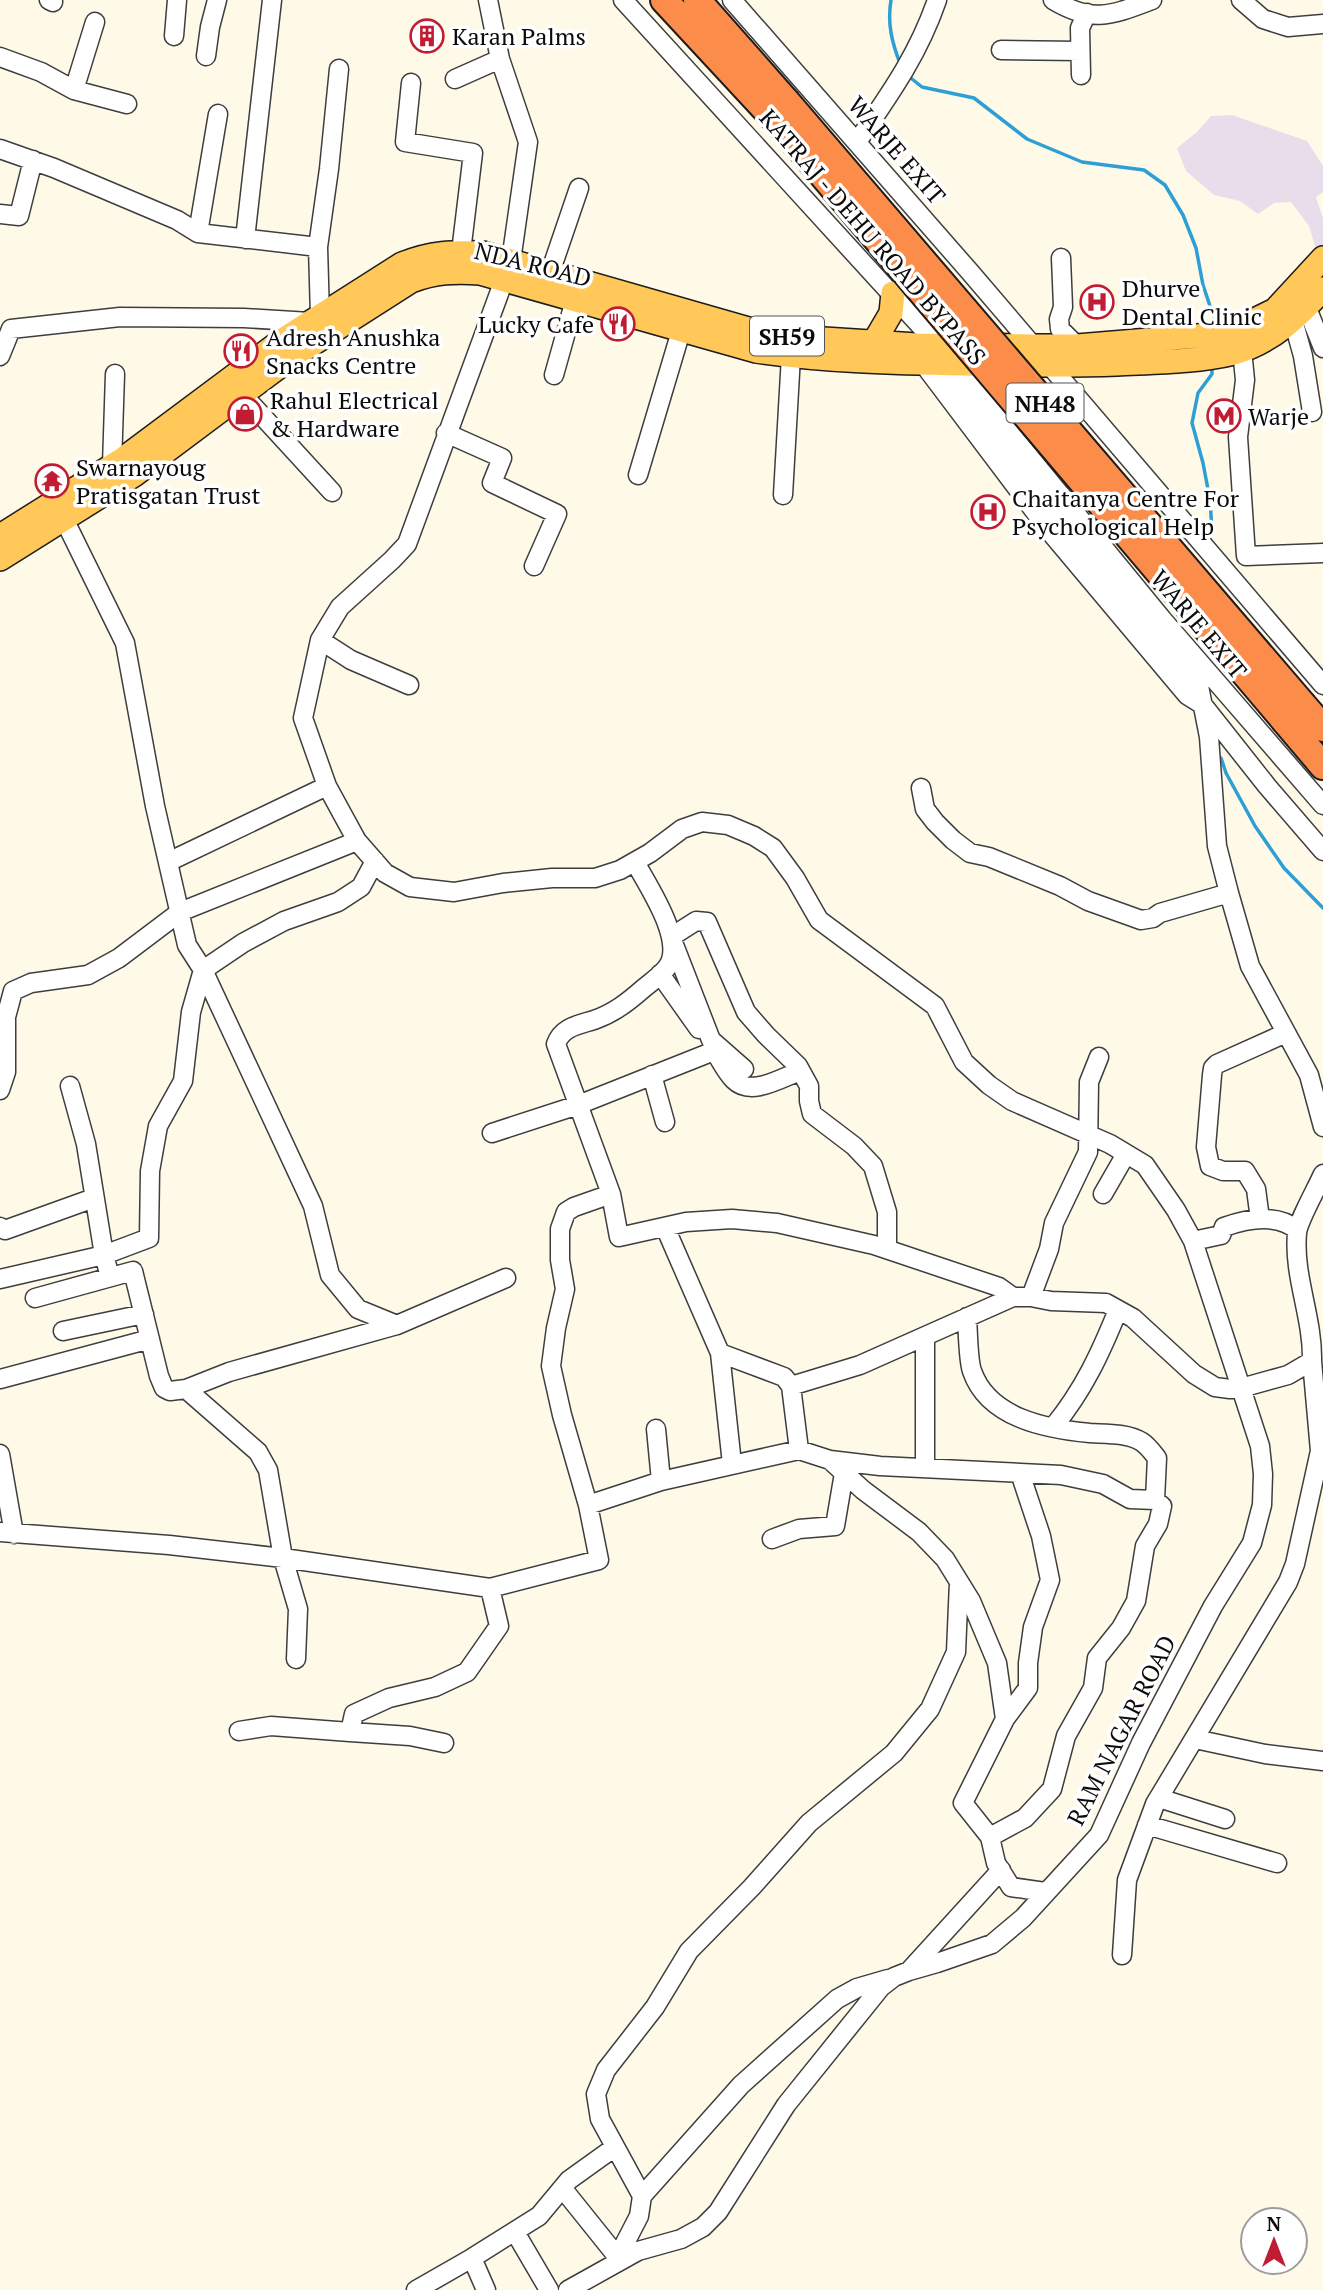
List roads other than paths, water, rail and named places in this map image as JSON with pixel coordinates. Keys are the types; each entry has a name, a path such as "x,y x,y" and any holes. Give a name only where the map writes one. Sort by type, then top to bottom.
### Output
{"highway":[{"name":"KATRAJ - DEHU ROAD BYPASS","path":"664,0 783,114"},
{"name":"KATRAJ - DEHU ROAD BYPASS","path":"697,0 783,114 1294,713 1323,766"},
{"name":"KATRAJ - DEHU ROAD BYPASS","path":"1294,713 1323,728"}],"main road":[{"name":"NDA ROAD","path":"0,536 112,466 402,264 442,252 483,253 507,271 575,300 744,349 791,356 1068,356"},
{"name":"SH59","path":"1237,340 1275,310 1323,258"},
{"name":"NDA ROAD","path":"0,559 134,475 243,395 292,357 319,324 428,275 444,271 507,271"},
{"name":"SH59","path":"507,271 550,272"},
{"name":"NDA ROAD","path":"550,272 759,332 874,342 933,354 1033,346"},
{"name":"SH59","path":"1033,346 1068,356 1208,346 1237,340 1261,342 1300,314 1323,289"},
{"path":"874,342 891,313 893,293"}],"street":[{"path":"174,36 177,0"},
{"path":"206,56 217,0"},
{"path":"244,239 272,0"},
{"name":"RAM NAGAR ROAD","path":"488,0 500,60 528,142 507,271 407,544 340,607 320,640 303,718 327,786 357,841 385,873 410,887 454,892 552,878 595,878 620,870 682,829 702,822 728,825 773,848 795,878 819,920 935,1006 964,1062 989,1085 1012,1101 1087,1133 1145,1165 1176,1210 1193,1241 1260,1446 1263,1474 1262,1505 1252,1543 1213,1606 1141,1743 1099,1835 1023,1919 992,1944 901,1974 881,1987 786,2105 718,2212 702,2227 681,2239 617,2256 568,2290"},
{"name":"WARJE EXIT","path":"623,0 893,293 933,354 1323,806"},
{"name":"WARJE EXIT","path":"732,0 1033,346"},
{"path":"857,142 908,67 928,28 937,0"},
{"path":"1053,0 1066,8 1110,15 1152,0"},
{"path":"1241,0 1263,19 1288,27 1323,24"},
{"path":"1081,75 1080,28 1087,13"},
{"path":"74,90 95,22"},
{"path":"1001,51 1080,51"},
{"path":"0,57 41,72 74,90 127,104"},
{"path":"455,79 500,60"},
{"path":"0,356 11,329 120,317 244,318 319,324 318,247 339,69"},
{"path":"411,83 405,142 473,153 461,252"},
{"path":"198,233 218,114"},
{"path":"0,149 177,220 198,233 318,247"},
{"path":"0,214 19,216 33,160"},
{"path":"550,272 579,188"},
{"path":"1061,258 1063,307 1059,319 1068,356 1315,667 1323,685"},
{"path":"554,375 575,300"},
{"path":"1300,314 1323,348"},
{"path":"1300,314 1303,356 1312,412"},
{"path":"638,475 681,331"},
{"path":"1237,340 1245,380 1238,437 1246,556 1323,553"},
{"path":"933,354 1199,686 1209,737 1217,846 1229,893 1250,966 1309,1075 1323,1127"},
{"path":"783,495 791,356"},
{"path":"112,466 115,374"},
{"path":"243,395 332,492"},
{"path":"446,433 502,458 492,483 558,514 534,566"},
{"path":"64,519 125,643 155,806 187,945 203,970 313,1206 330,1275 358,1309 397,1325"},
{"path":"320,640 351,660 409,685"},
{"path":"1203,705 1323,851"},
{"path":"168,862 327,786"},
{"path":"921,788 925,809 935,822 970,853 989,857 1060,886 1088,901 1141,920 1229,893"},
{"path":"0,1090 6,1072 6,986 88,975 119,958 180,912 357,841"},
{"path":"0,1279 104,1255 149,1238 150,1171 158,1126 183,1081 191,1012 203,970 243,943 284,921 338,902 360,887 375,861"},
{"path":"635,862 665,920 711,1040 744,1069"},
{"path":"671,937 696,921 707,922 746,1012 800,1071 808,1086 808,1101 812,1114 854,1146 873,1166 887,1212 887,1249"},
{"path":"671,937 672,954 668,967 622,1007 565,1030 558,1037 556,1044 611,1194 619,1237 686,1222 732,1219 778,1223 887,1249 1022,1297 1051,1301 1100,1302 1133,1318 1194,1374 1215,1387 1241,1388 1288,1376 1312,1361"},
{"path":"660,974 733,1079 745,1087 756,1087 800,1071"},
{"path":"1259,1219 1256,1189 1245,1171 1223,1171 1210,1166 1206,1147 1213,1068 1286,1033"},
{"path":"492,1133 578,1105 714,1051"},
{"path":"790,1386 860,1365 967,1317 1022,1297 1049,1250 1054,1223 1088,1152 1089,1083 1099,1058"},
{"path":"652,1075 665,1122"},
{"path":"70,1086 86,1144 110,1277"},
{"path":"1103,1194 1126,1154"},
{"path":"1122,1955 1127,1880 1147,1825 1159,1798 1287,1582 1295,1564 1320,1451 1312,1361 1313,1336 1299,1274 1297,1230 1319,1195 1323,1174"},
{"path":"0,1454 7,1533 169,1545 283,1558 490,1588 599,1560 588,1505 551,1366 565,1289 560,1260 560,1229 566,1212 611,1194"},
{"path":"0,1227 5,1230 94,1198"},
{"path":"1193,1241 1221,1235 1224,1227 1259,1219 1287,1222 1297,1230"},
{"path":"665,1227 720,1353 732,1464"},
{"path":"35,1298 133,1271 164,1388 170,1391 186,1389 229,1372 397,1325 506,1278"},
{"path":"1054,1426 1077,1397 1102,1350 1118,1310"},
{"path":"63,1331 144,1314"},
{"path":"967,1317 971,1370 981,1388 999,1408 1027,1421 1082,1432 1129,1436 1144,1443 1157,1458 1155,1500"},
{"path":"925,1338 925,1468"},
{"path":"0,1379 150,1339"},
{"path":"720,1353 784,1377 790,1386 799,1450"},
{"path":"186,1389 258,1451 268,1470 283,1558 298,1609 296,1660"},
{"path":"656,1429 661,1481"},
{"path":"588,1505 661,1481 799,1450 830,1460 880,1466 1061,1475 1103,1484 1130,1499 1155,1500 1162,1506 1158,1524 1145,1546 1136,1601 1121,1628 1097,1658 1093,1688 1066,1737 1052,1789 1026,1818 990,1837"},
{"path":"830,1460 863,1490 919,1532 945,1559 971,1601 997,1663 1005,1719"},
{"path":"772,1539 799,1529 835,1526 844,1473"},
{"path":"1020,1473 1041,1536 1049,1580 1033,1627 1027,1663 1027,1688 1005,1719 963,1802 990,1837 996,1863 1011,1886 1045,1892"},
{"path":"642,2196 600,2119 596,2094 606,2070 655,2007 689,1951 752,1887 809,1823 894,1753 930,1709 956,1652 959,1582"},
{"path":"350,1732 354,1714 389,1698 435,1687 467,1672 499,1626 490,1588"},
{"path":"239,1731 271,1726 410,1736 444,1743"},
{"path":"1195,1739 1265,1754 1323,1761"},
{"path":"1159,1798 1225,1819"},
{"path":"1147,1825 1277,1863"},
{"path":"563,2189 617,2256 639,2216 642,2196 741,2085 837,1999 857,1988 901,1974 1000,1870"},
{"path":"420,2289 539,2216 569,2180 615,2147"},
{"path":"514,2232 549,2290"},
{"path":"472,2258 486,2290"}],"waterway":[{"path":"891,0 891,33 901,66"},
{"path":"907,75 922,87 974,98 1027,139 1082,162 1144,170 1165,185 1183,215 1196,248 1203,285 1216,324"},
{"path":"1212,367 1212,374 1198,393 1192,423 1210,500 1212,531"},
{"path":"1221,758 1226,773 1255,826 1284,868 1323,908"}],"place":[{"name":"Karan Palms","path":"427,36"},
{"name":"Dhurve Dental Clinic","path":"1097,302"},
{"name":"Lucky Cafe","path":"618,324"},
{"name":"Adresh Anushka Snacks Centre","path":"241,351"},
{"name":"Rahul Electrical & Hardware","path":"245,414"},
{"name":"Warje","path":"1224,416"},
{"name":"Swarnayoug Pratisgatan Trust","path":"52,481"},
{"name":"Chaitanya Centre For Psychological Help","path":"988,512"}]}
